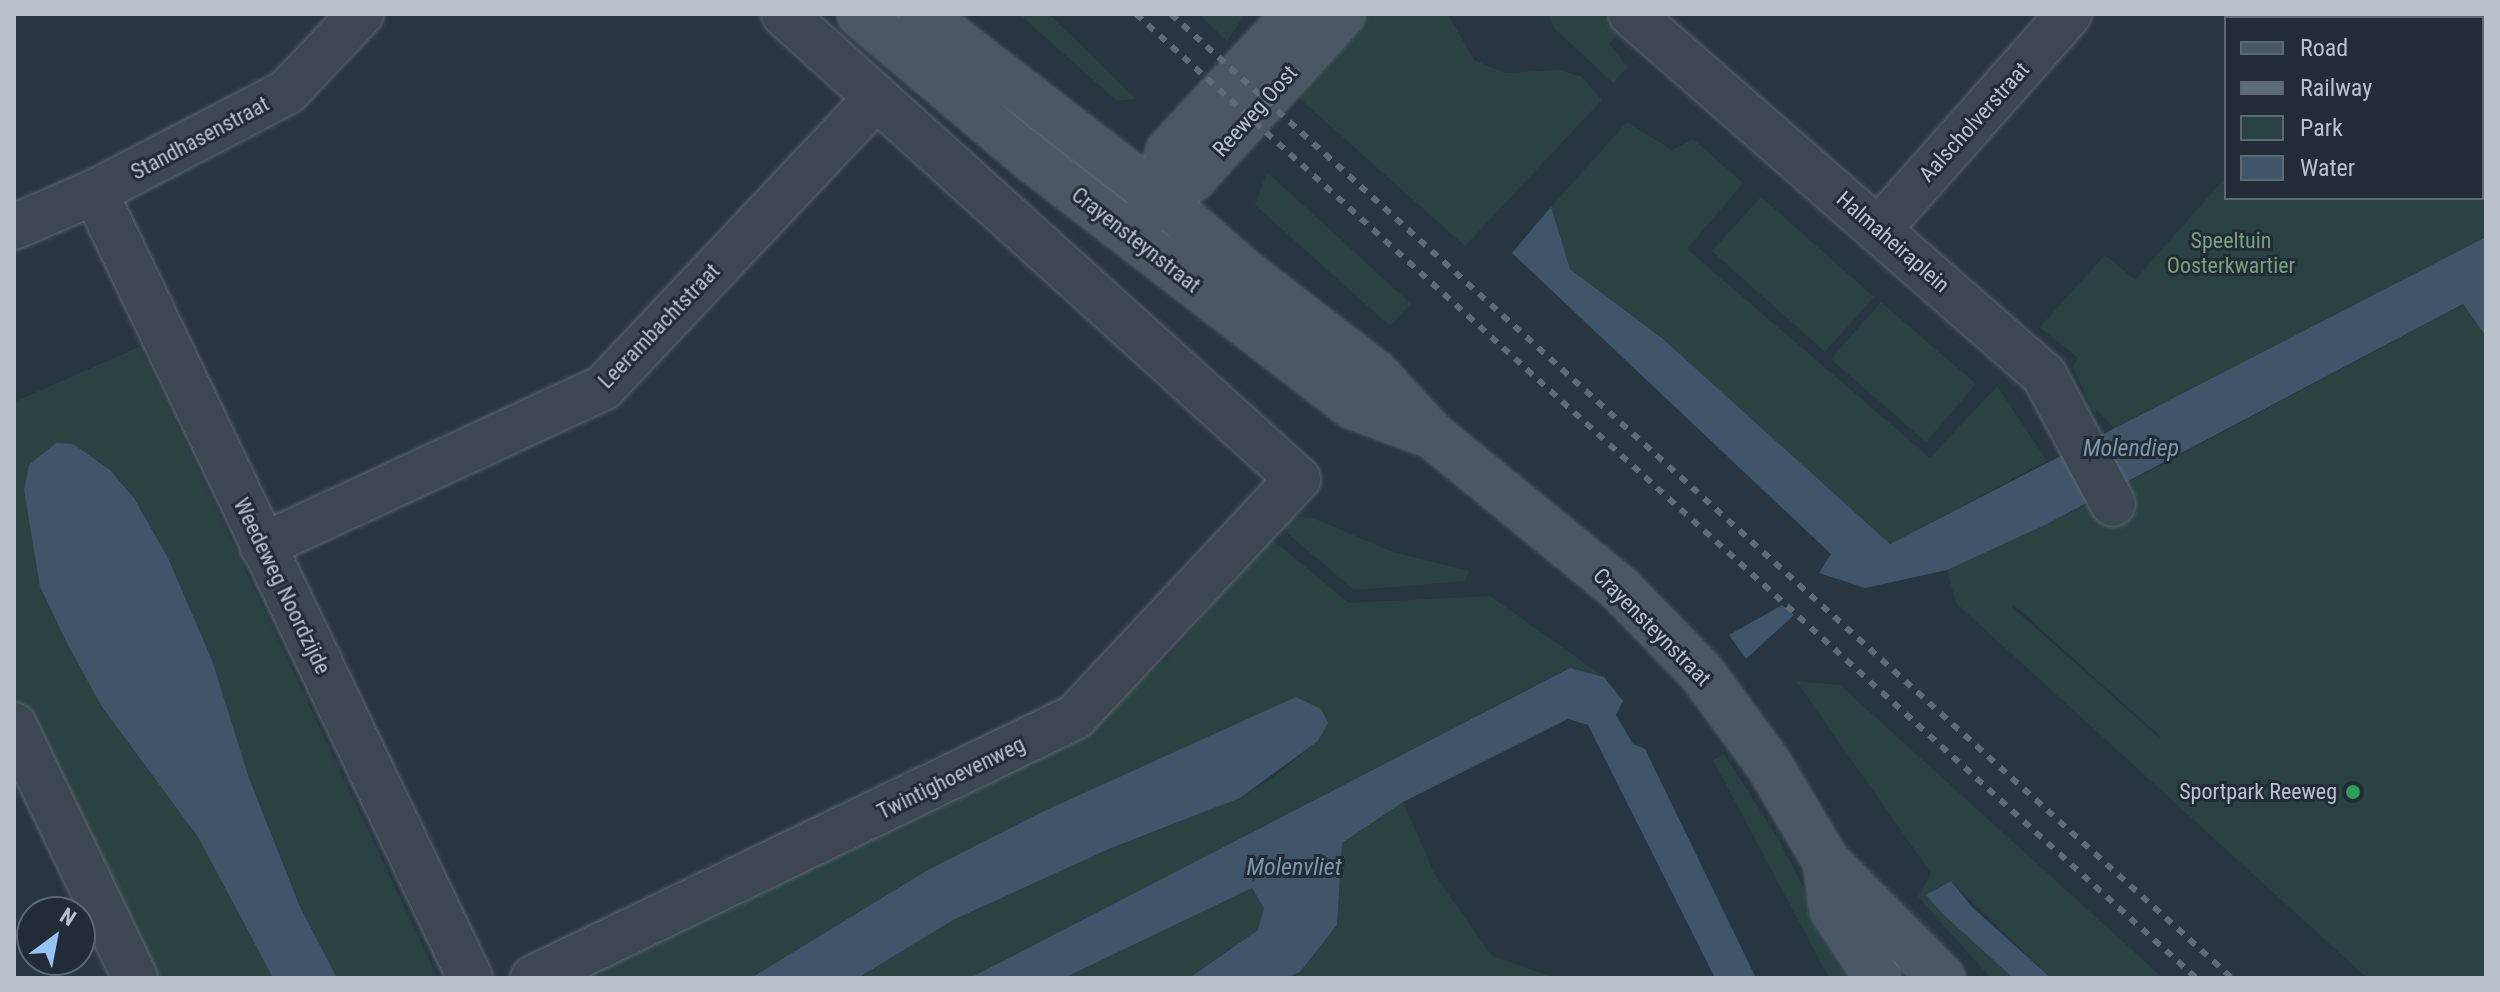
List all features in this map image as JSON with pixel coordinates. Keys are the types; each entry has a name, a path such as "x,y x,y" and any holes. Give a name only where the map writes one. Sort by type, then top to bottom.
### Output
{"main road":[{"name":"Crayensteynstraat","path":"860,14 1131,235 1353,406 1432,435"},
{"name":"Crayensteynstraat","path":"921,14 1158,197 1245,273 1375,373 1432,435 1620,589 1701,672 1769,765 1826,861 1942,978"},
{"name":"Reeweg Oost","path":"1131,235 1158,197 1169,151 1296,14"},
{"name":"Reeweg Oost","path":"1158,197 1193,178 1342,14"},
{"name":"Crayensteynstraat","path":"1826,861 1833,909 1878,978"}],"street":[{"name":"Standhasenstraat","path":"14,227 95,192 287,92 361,14"},
{"path":"784,14 876,98"},
{"name":"Halmaheiraplein","path":"1631,14 2044,375 2068,425 2113,504"},
{"name":"Aalscholverstraat","path":"1878,230 2069,14"},
{"name":"Twintighoevenweg","path":"533,978 1075,717 1298,479 876,98"},
{"name":"Leerambachtstraat","path":"262,546 604,387 876,98"},
{"name":"Weedeweg Noordzijde","path":"95,192 470,978"},
{"path":"14,725 135,978"}],"green space":[{"path":"1019,14 1049,14 1136,99 1117,101"},
{"path":"1199,14 1245,14 1227,41"},
{"path":"1362,14 1448,14 1474,60 1505,73 1557,70 1581,76 1602,100 1465,246 1298,97"},
{"path":"1548,14 1601,14 1620,31 1609,44 1628,67 1613,83 1554,28"},
{"name":"Speeltuin Oosterkwartier","path":"2486,99 2486,237 2114,428 2097,410 2094,412 2072,367 2078,358 2040,327 2105,255 2135,280 2224,179 2224,200 2484,200"},
{"path":"1627,122 1672,150 1693,139 1743,183 1687,249 1930,458 1997,386 2047,461 1890,544 1663,339 1570,269 1551,207"},
{"path":"1267,172 1411,304 1390,326 1255,205"},
{"path":"1761,197 1874,297 1825,352 1712,251"},
{"path":"1881,302 1976,384 1926,442 1831,359"},
{"name":"Sportpark Reeweg","path":"2464,304 2486,336 2486,978 2367,978 1956,603 1947,570 2078,509","holes":["2014,605 2160,738 2012,607"]},
{"path":"139,347 438,978 337,978 300,907 249,778 212,660 168,558 134,498 110,470 40,587 102,707 198,837 273,978 149,978 14,695 14,402"},
{"path":"1296,517 1313,518 1393,552 1469,571 1465,581 1354,590 1279,526"},
{"path":"1269,537 1349,603 1490,596 1604,677 1569,668 970,978 858,978 953,920 1111,848 1240,798 1270,780 1318,741 1296,697 926,871 751,978 565,978 1066,744 1171,655"},
{"path":"1796,681 1840,685 2163,978 2051,978 1951,881 1927,895 2013,978 1991,978 1918,897 1931,873"},
{"path":"1724,754 1776,835 1851,978 1829,978 1713,760"},
{"path":"1403,802 1435,875 1492,956 1556,978 1286,978 1300,972 1337,925 1342,843"},
{"path":"1252,888 1264,908 1258,930 1189,978 1064,978"}],"water":[{"name":"Molendiep","path":"1551,207 1570,269 1663,339 1890,544 2486,237 2486,336 2463,304 2047,524 1947,570 1865,588 1819,573 1831,554 1512,253"},
{"path":"56,443 73,444 110,470 134,498 168,558 212,660 249,778 300,907 337,978 273,978 198,837 102,707 69,647 40,587 24,490 29,465"},
{"path":"1782,605 1794,615 1746,659 1729,635"},
{"name":"Molenvliet","path":"1570,668 1604,677 1623,701 1616,715 1633,744 1645,749 1756,978 1715,978 1588,725 1568,719 1403,802 1342,843 1337,925 1300,972 1286,978 1189,978 1258,930 1264,908 1252,888 1064,978 970,978"},
{"path":"1296,697 1321,709 1328,723 1318,741 1240,798 1111,848 953,920 858,978 751,978 926,871 1042,812"},
{"path":"1951,881 1972,907 2051,978 2013,978 1943,914 1926,895"}],"railway":[{"path":"1136,14 2196,978"},
{"path":"1171,14 2232,978"}],"place":[{"name":"Sportpark Reeweg","path":"2353,792"}]}
